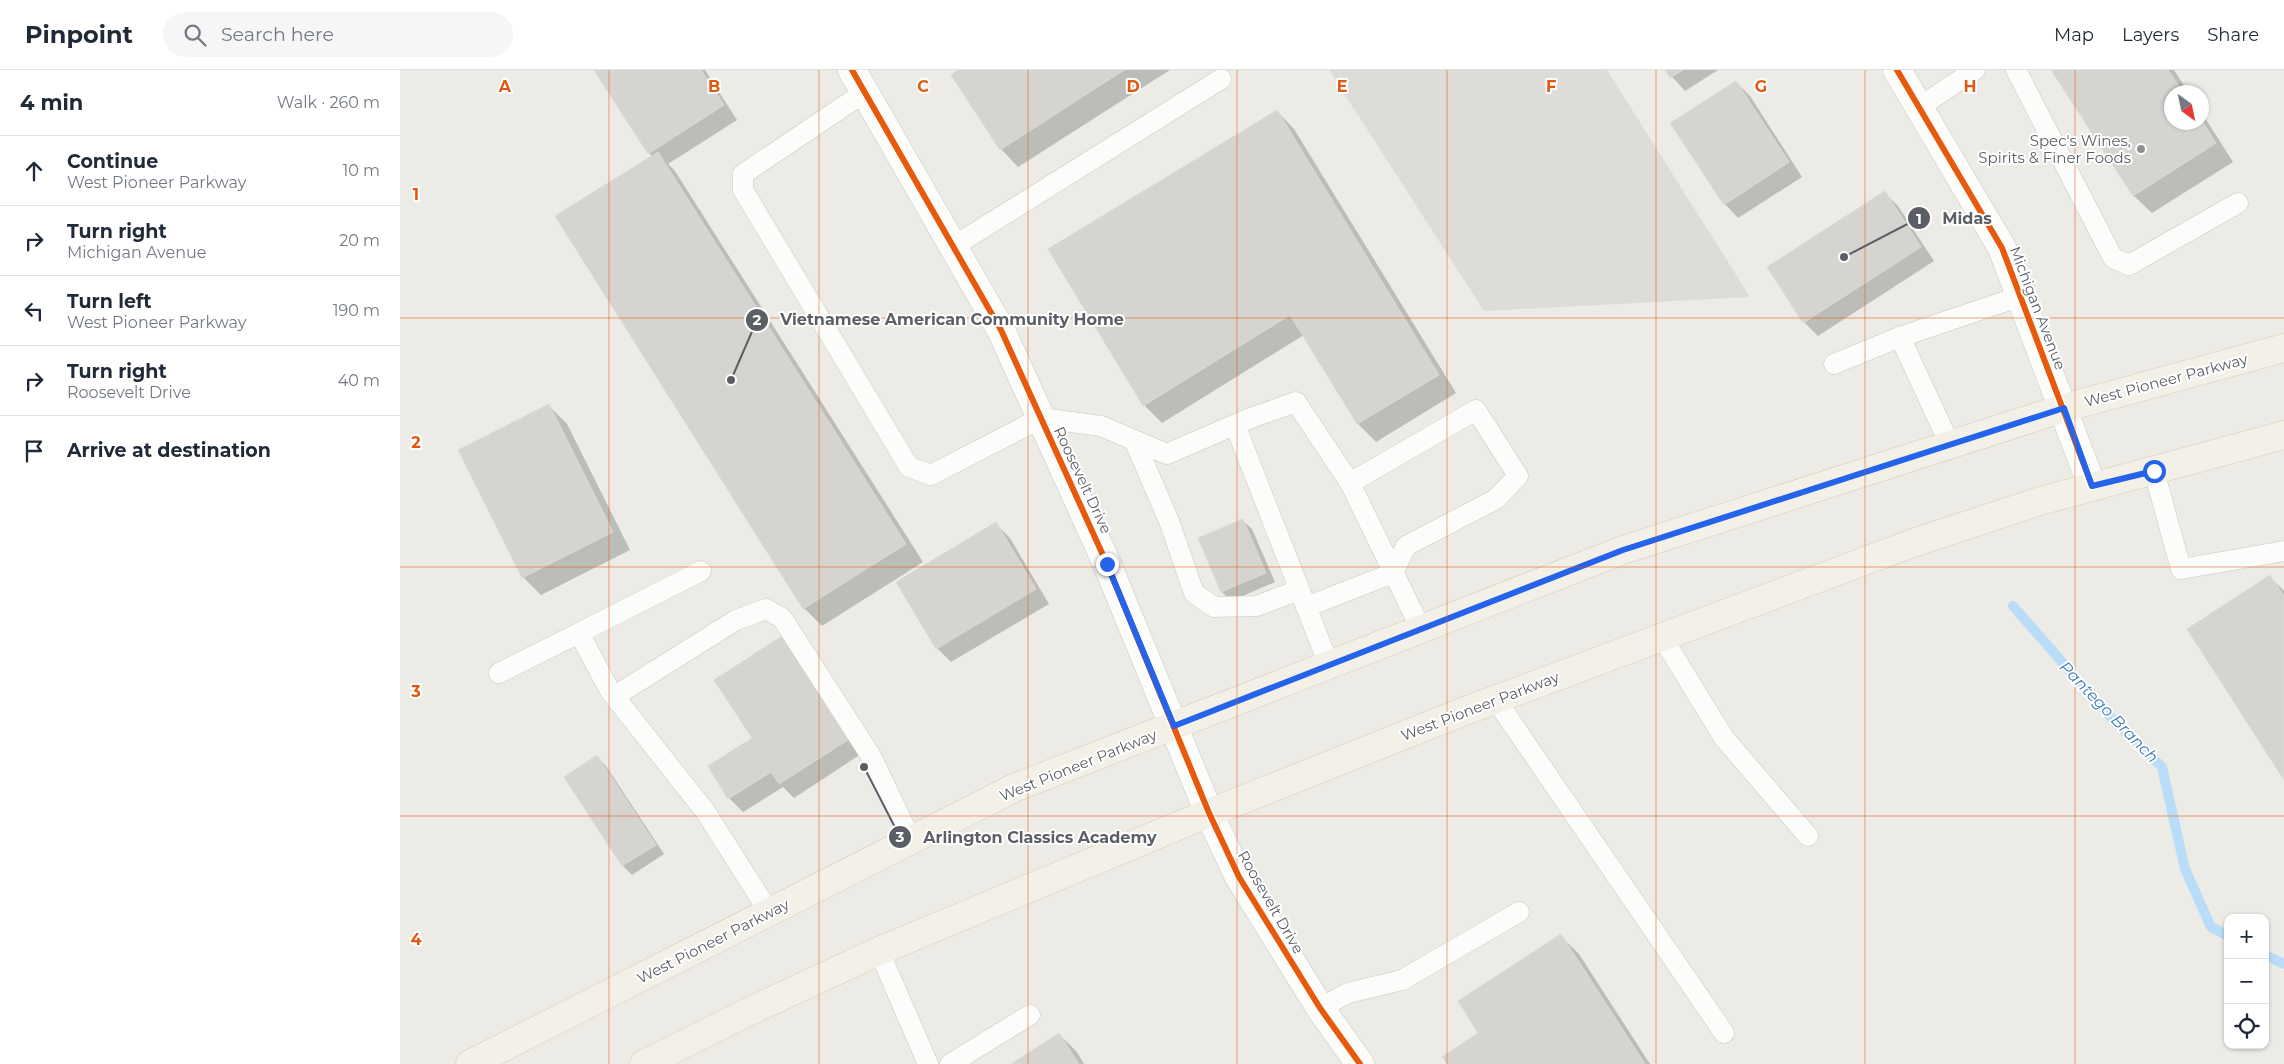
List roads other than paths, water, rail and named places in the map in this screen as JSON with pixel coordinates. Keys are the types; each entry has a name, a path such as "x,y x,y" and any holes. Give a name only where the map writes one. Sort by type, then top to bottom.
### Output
{"main road":[{"name":"West Pioneer Parkway","path":"470,1064 1014,788 1623,550 2064,408 2284,348"},
{"name":"West Pioneer Parkway","path":"654,1062 750,1010 879,951 1209,813 1496,700 1913,544 2040,500 2284,435"}],"street":[{"name":"Michigan Avenue","path":"1897,70 2002,248 2092,486"},
{"name":"Roosevelt Drive","path":"859,81 1001,330 1107,564 1209,813 1239,878 1320,1008 1360,1064"}],"lane":[{"path":"1919,107 1975,70"},
{"path":"2016,70 2113,258 2129,265 2238,203"},
{"path":"954,246 1221,79"},
{"path":"859,81 743,174 743,190 909,467 931,475 1040,418 1101,426 1167,454 1296,402 1350,483 1420,629"},
{"path":"1834,364 1900,337 2021,296"},
{"path":"1900,337 1950,445"},
{"path":"1134,440 1169,521 1194,593 1214,607 1257,606 1303,598 1393,573 1406,546 1496,499 1518,476 1476,410 1350,483"},
{"path":"1235,425 1329,665"},
{"path":"2154,471 2180,569 2284,551"},
{"path":"499,673 701,571"},
{"path":"615,696 736,620 766,609 782,618 871,756 911,840"},
{"path":"579,633 615,696 705,812 769,912"},
{"path":"1662,637 1724,738 1808,836"},
{"path":"1496,700 1724,1033"},
{"path":"1320,1008 1348,993 1402,980 1518,912"},
{"path":"879,951 928,1064"},
{"path":"950,1064 1030,1015"}],"waterway":[{"name":"Pantego Branch","path":"2013,606 2113,720 2162,767 2185,869 2211,927 2224,934"},
{"name":"Pantego Branch","path":"2269,957 2284,964"}],"place":[{"name":"Spec's Wines, Spirits & Finer Foods","path":"2141,149"},
{"name":"Midas","path":"1844,257"},
{"name":"Vietnamese American Community Home","path":"731,380"},
{"name":"Arlington Classics Academy","path":"864,767"}]}
